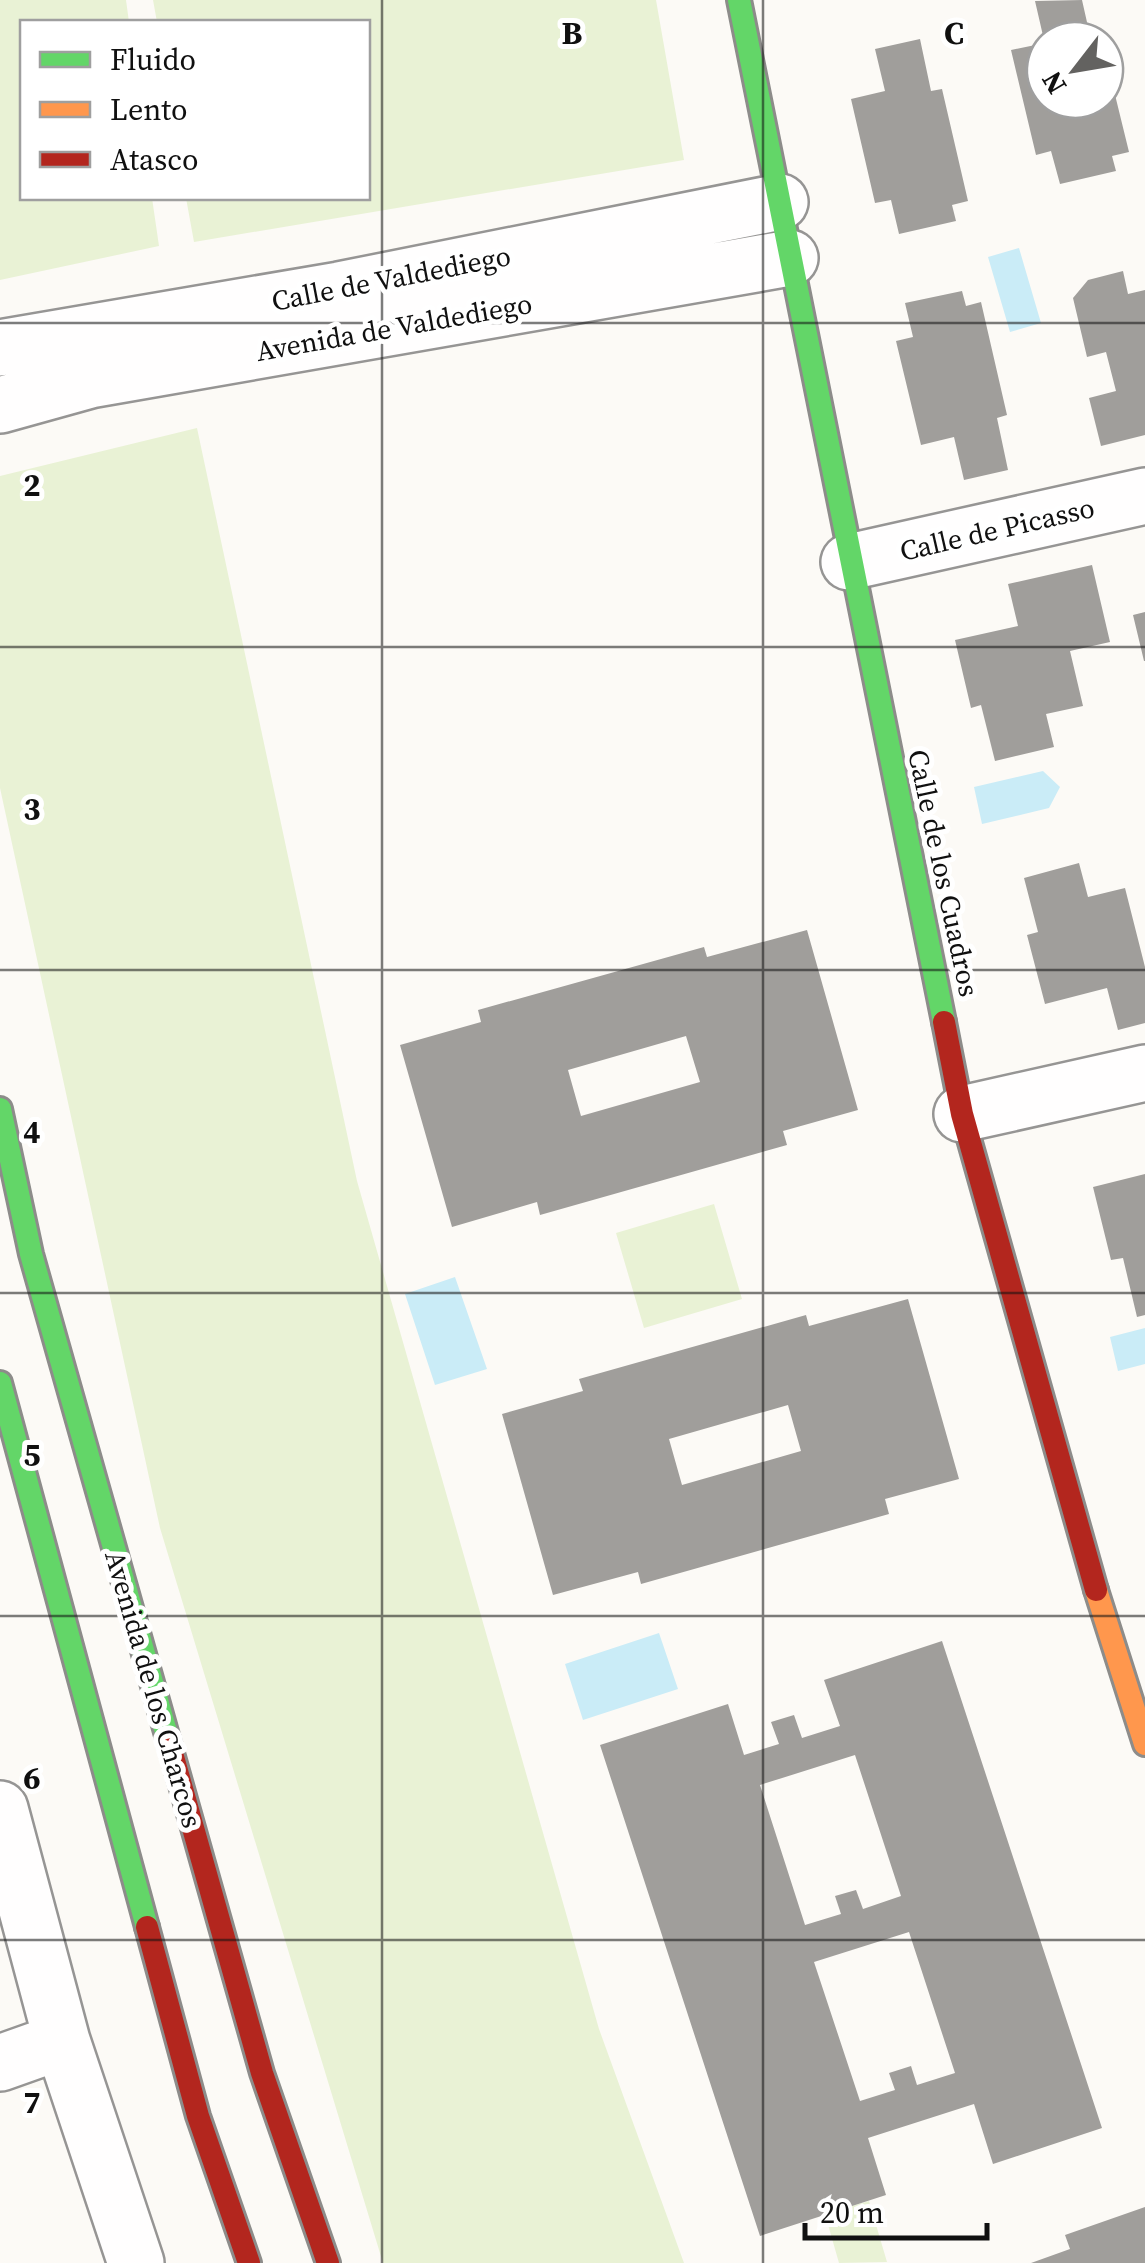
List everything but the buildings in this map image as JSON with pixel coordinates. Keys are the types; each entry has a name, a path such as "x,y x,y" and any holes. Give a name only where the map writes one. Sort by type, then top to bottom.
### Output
{"street":[{"name":"Calle de los Cuadros","path":"743,1 790,258 962,1114 1132,1669 1145,1744"},
{"name":"Calle de Valdediego","path":"0,348 339,290 780,202"},
{"name":"Avenida de Valdediego","path":"0,405 90,380 790,258"},
{"name":"Calle de Picasso","path":"850,562 1145,496"},
{"path":"962,1114 1145,1073"},
{"name":"Avenida de los Charcos","path":"0,1109 31,1254 262,2073 328,2263"},
{"path":"0,1383 198,2116 250,2263"},
{"path":"0,1809 62,2042 136,2263"},
{"path":"0,2063 62,2042"}],"green space":[{"path":"0,0 126,0 129,20 20,20 20,200 152,200 159,246 0,280"},
{"path":"153,0 656,0 684,160 194,242 186,200 370,200 370,20 157,20"},
{"path":"197,428 357,1181 599,2029 684,2263 383,2263 160,1528 0,788 0,476"},
{"path":"714,1204 742,1299 644,1328 616,1233"},
{"path":"869,2201 887,2262 839,2263 825,2214"}],"water":[{"path":"1019,248 1041,323 1010,332 988,257"},
{"path":"1043,771 1060,787 1049,808 982,824 974,787"},
{"path":"455,1277 487,1369 435,1385 405,1294"},
{"path":"1145,1328 1145,1364 1118,1371 1110,1337"},
{"path":"659,1633 678,1689 583,1720 565,1664"}],"traffic: fast":[{"path":"739,0 944,1022"},
{"path":"0,1109 31,1254 168,1739"},
{"path":"0,1383 147,1927"}],"traffic: slow":[{"path":"1096,1590 1145,1744"}],"traffic: jam":[{"path":"944,1022 962,1114 1096,1590"},
{"path":"168,1739 262,2073 328,2263"},
{"path":"147,1927 198,2116 249,2263"}]}
